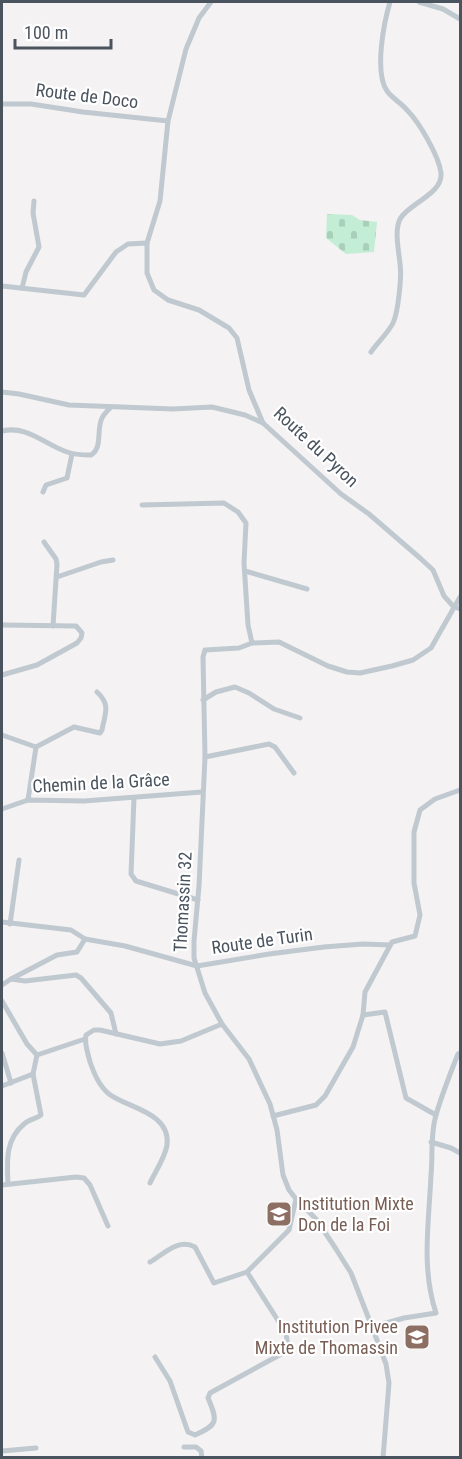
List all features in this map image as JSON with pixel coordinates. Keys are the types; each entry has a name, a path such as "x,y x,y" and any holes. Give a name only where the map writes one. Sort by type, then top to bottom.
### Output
{"street":[{"name":"Route du Pyron","path":"212,2 200,18 186,49 168,121 160,201 147,243 147,273 159,296 199,310 229,328 237,338 249,390 263,423 341,494 369,514 433,570 444,596 453,606"},
{"path":"371,352 393,324 396,316 401,268 399,223 405,213 438,186 441,174 438,162 416,120 387,91 384,82 381,71 382,51 390,2"},
{"path":"419,2 460,17"},
{"name":"Route de Doco","path":"2,104 31,104 168,121"},
{"path":"22,288 26,272 39,243 33,213 34,201"},
{"path":"2,286 84,295 116,252 128,244 147,243"},
{"path":"2,392 69,405 173,409 212,408 245,415 263,423"},
{"path":"2,431 18,429 42,438 72,454 91,455 94,453 102,418 111,407"},
{"path":"43,492 46,485 67,478 72,454"},
{"path":"142,505 224,503 238,512 246,524 244,571 248,625 252,643 279,642 328,666 347,672 360,673 413,660 430,648 460,597"},
{"path":"44,542 56,559 57,577 53,626"},
{"path":"57,577 113,560"},
{"path":"244,571 307,589"},
{"path":"453,606 460,609"},
{"path":"2,626 76,626 82,633 81,638 38,665 2,675"},
{"name":"Thomassin 32","path":"252,643 239,648 206,650 203,657 205,757 194,958 205,993 222,1023 249,1059 270,1104 283,1174 296,1199 316,1219 351,1273 386,1364 389,1383 383,1458"},
{"path":"204,700 216,692 235,687 274,709 300,718"},
{"path":"2,735 36,747 74,727 100,733 107,704 97,692"},
{"path":"205,757 269,744 275,747 294,773"},
{"path":"28,800 36,747"},
{"path":"273,1116 316,1105 325,1096 353,1047 363,1015 365,992 390,945 392,942 415,936 420,915 414,883 414,832 420,810 435,799 460,790"},
{"name":"Chemin de la Grâce","path":"2,809 28,800 84,801 202,792"},
{"path":"134,798 130,873 132,877 136,881 198,900"},
{"path":"10,924 19,860"},
{"name":"Route de Turin","path":"2,922 71,930 85,939 125,946 197,966 313,949 363,944 390,945"},
{"path":"2,985 57,954 77,952 85,939"},
{"path":"11,980 26,981 76,975 111,1013 116,1034"},
{"path":"2,1001 27,1044 37,1055"},
{"path":"363,1015 385,1012 406,1098 436,1115"},
{"path":"150,1183 167,1148 166,1134 156,1119 146,1112 106,1092 93,1070 86,1035 94,1030 160,1044 181,1041 222,1023"},
{"path":"37,1055 85,1039"},
{"path":"2,1053 11,1083"},
{"path":"372,1327 404,1318 436,1313 427,1275 427,1215 432,1175 431,1142 436,1115 460,1053"},
{"path":"9,1184 8,1150 12,1138 26,1122 41,1114 33,1074 37,1055"},
{"path":"2,1086 33,1074"},
{"path":"431,1142 460,1153"},
{"path":"2,1185 84,1178 90,1185 108,1226"},
{"path":"150,1262 177,1245 189,1244 195,1246 214,1283 247,1272 289,1230 296,1199"},
{"path":"155,1357 170,1381 188,1432 195,1435 210,1429 215,1422 208,1398 210,1393 285,1352 288,1347 286,1333 247,1272"},
{"path":"184,1447 196,1446 201,1451 202,1458"},
{"path":"2,1451 36,1448"}],"green space":[{"path":"327,214 352,215 360,220 377,222 374,252 346,254 326,238"}],"place":[{"name":"Institution Mixte Don de la Foi","path":"279,1214"},
{"name":"Institution Privee Mixte de Thomassin","path":"417,1337"}]}
